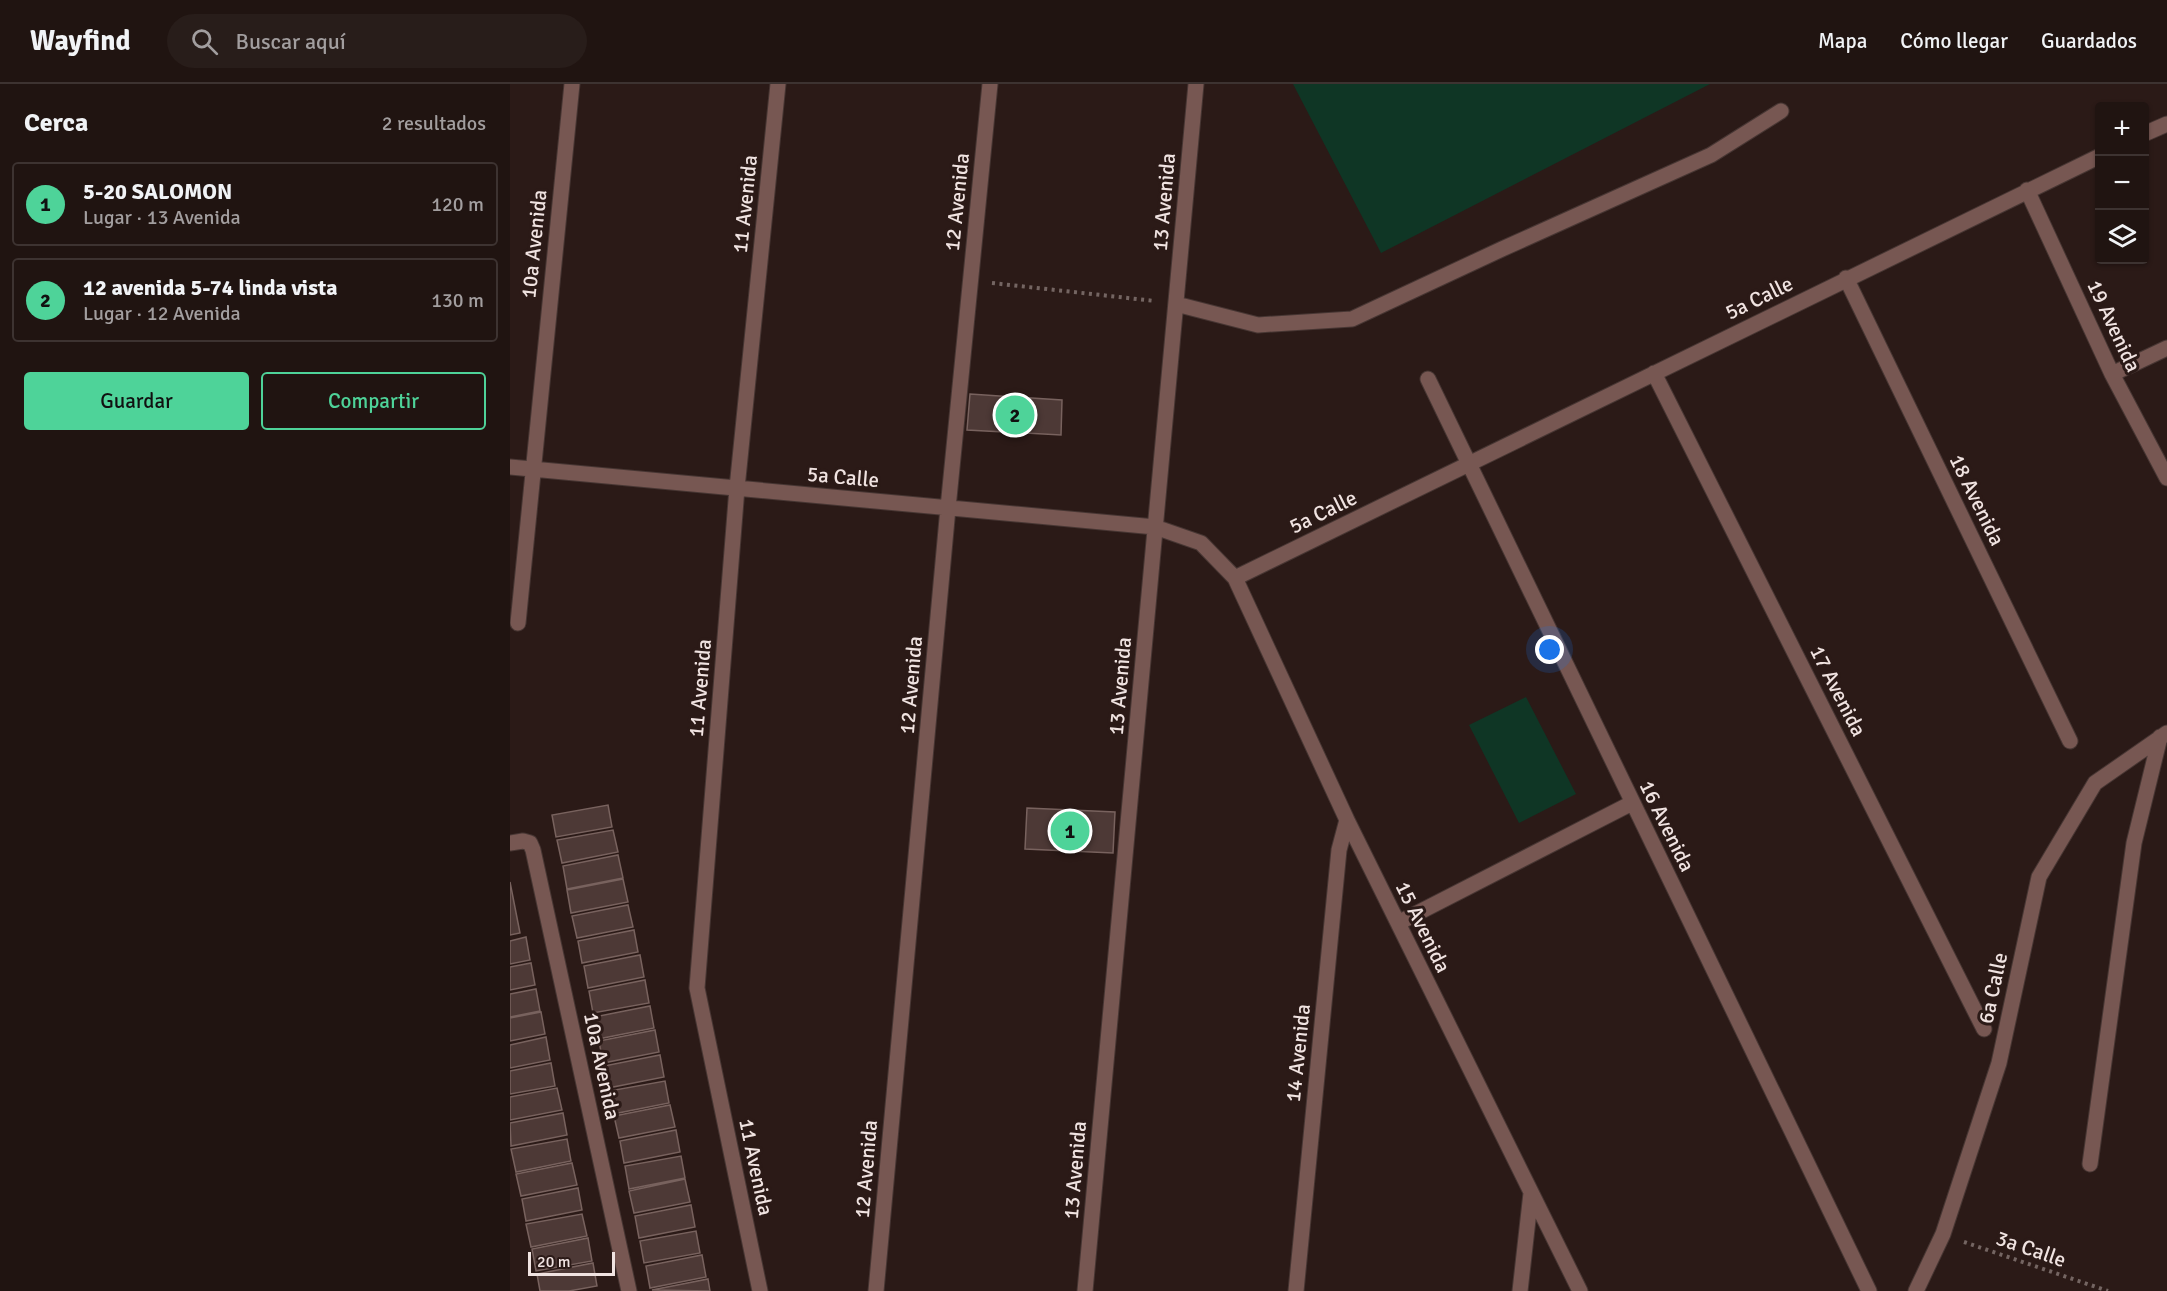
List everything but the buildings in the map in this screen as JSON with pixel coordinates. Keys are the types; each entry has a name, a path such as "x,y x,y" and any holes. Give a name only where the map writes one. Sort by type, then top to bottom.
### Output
{"street":[{"name":"10a Avenida","path":"518,623 572,84"},
{"name":"11 Avenida","path":"760,1291 697,988 737,488 778,84"},
{"name":"12 Avenida","path":"876,1291 948,508 990,84"},
{"name":"13 Avenida","path":"1085,1291 1196,84"},
{"path":"1176,304 1258,325 1352,320 1512,244 1712,155 1781,111"},
{"path":"2149,132 2167,124"},
{"name":"5a Calle","path":"510,467 1155,527 1201,543 1235,578 2095,158"},
{"name":"19 Avenida","path":"2027,190 2112,374 2167,478"},
{"name":"18 Avenida","path":"1846,278 2070,741"},
{"path":"2112,374 2167,348"},
{"name":"17 Avenida","path":"1654,373 1984,1029"},
{"name":"16 Avenida","path":"1428,379 1869,1291"},
{"name":"15 Avenida","path":"1235,578 1347,820 1580,1291"},
{"path":"2090,1164 2134,843 2163,735"},
{"name":"6a Calle","path":"1916,1291 1944,1234 1999,1063 2039,878 2095,783 2163,735"},
{"path":"1398,923 1632,803"},
{"name":"14 Avenida","path":"1296,1291 1339,850 1347,820"},
{"name":"10a Avenida","path":"510,843 523,841 530,843 533,850 629,1291"},
{"path":"1520,1291 1531,1193"}],"path":[{"path":"971,280 1176,304"},
{"name":"3a Calle","path":"1944,1234 2108,1291"}],"green space":[{"path":"1293,84 1710,84 1381,253"},
{"path":"1526,697 1576,794 1519,823 1469,725"}],"place":[{"name":"12 avenida 5-74 linda vista","path":"1015,415"},
{"name":"5-20 SALOMON","path":"1070,831"}]}
